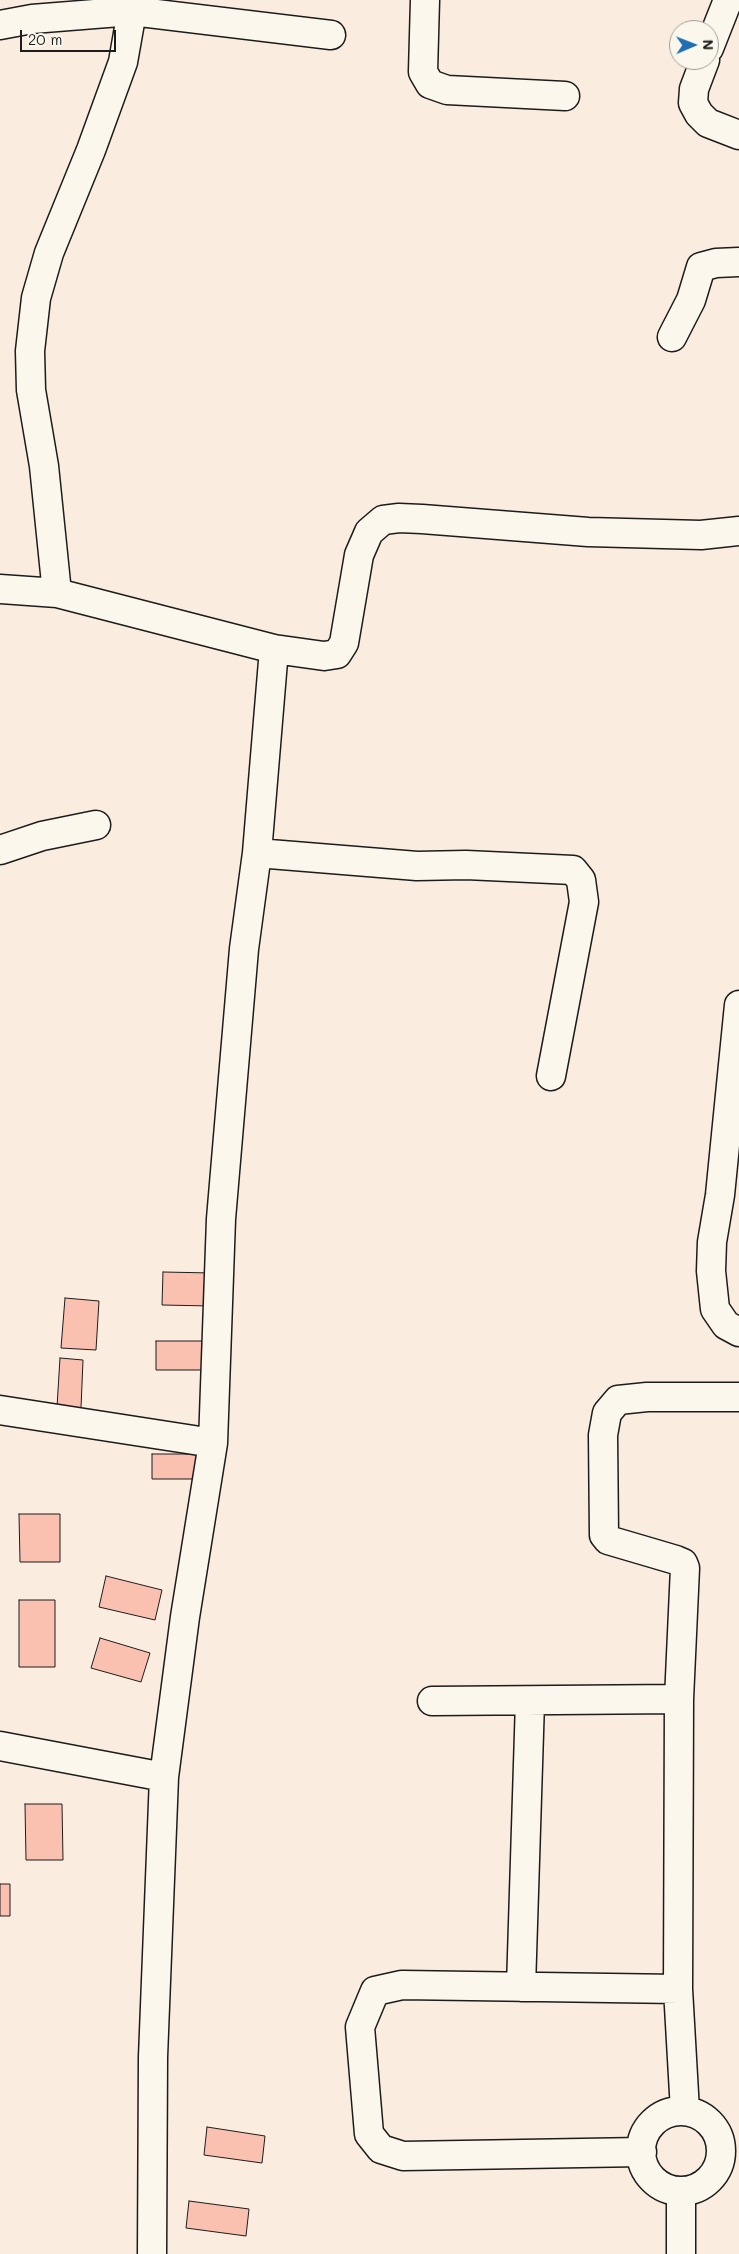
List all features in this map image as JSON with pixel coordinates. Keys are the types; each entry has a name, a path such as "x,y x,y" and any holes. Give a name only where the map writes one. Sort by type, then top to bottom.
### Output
{"street":[{"path":"425,0 423,72 430,84 446,90 565,96"},
{"path":"719,23 728,0"},
{"path":"0,25 32,18 133,6 332,35"},
{"path":"57,593 44,466 31,390 30,351 36,298 49,253 87,160 123,62 133,6"},
{"path":"701,70 694,89 693,103 699,114 708,123 739,135"},
{"path":"672,337 691,300 701,267 716,263 739,262"},
{"path":"0,589 57,593 274,649 324,656 337,654 341,650 344,643 359,555 368,532 383,520 415,518 588,532 701,535 739,531"},
{"path":"152,2254 153,2057 164,1777 184,1617 213,1443 221,1219 244,948 257,853 274,649"},
{"path":"0,850 42,836 96,825"},
{"path":"257,853 417,866 572,870 581,880 584,902 551,1076"},
{"path":"739,1006 720,1196 712,1242 711,1270 715,1309 726,1325 739,1332"},
{"path":"685,2110 678,1989 679,1699 685,1568 683,1563 676,1560 608,1540 604,1535 603,1435 607,1413 618,1400 647,1397 739,1397"},
{"path":"0,1410 213,1443"},
{"path":"432,1701 679,1699"},
{"path":"521,1987 530,1701"},
{"path":"0,1746 164,1777"},
{"path":"642,2152 403,2156 381,2148 369,2134 360,2027 375,1991 402,1986 678,1989"},
{"path":"685,2110 705,2117 718,2133 722,2153 716,2173 700,2187 681,2192 660,2186 646,2170 642,2152 648,2128 664,2114 685,2110"},
{"path":"681,2192 681,2254"}],"building":[{"path":"163,1272 212,1273 211,1306 162,1305"},
{"path":"65,1298 99,1301 96,1350 61,1348"},
{"path":"156,1341 209,1341 209,1370 156,1370"},
{"path":"60,1358 83,1360 81,1408 57,1407"},
{"path":"152,1454 201,1454 201,1479 152,1479"},
{"path":"19,1514 60,1514 60,1562 20,1562"},
{"path":"106,1576 162,1590 155,1620 99,1607"},
{"path":"19,1600 55,1600 55,1667 19,1667"},
{"path":"100,1638 150,1653 141,1682 91,1668"},
{"path":"25,1804 62,1804 63,1860 26,1860"},
{"path":"0,1884 10,1884 10,1916 0,1916"},
{"path":"207,2127 265,2136 262,2163 204,2155"},
{"path":"189,2201 249,2209 246,2236 186,2228"}]}
